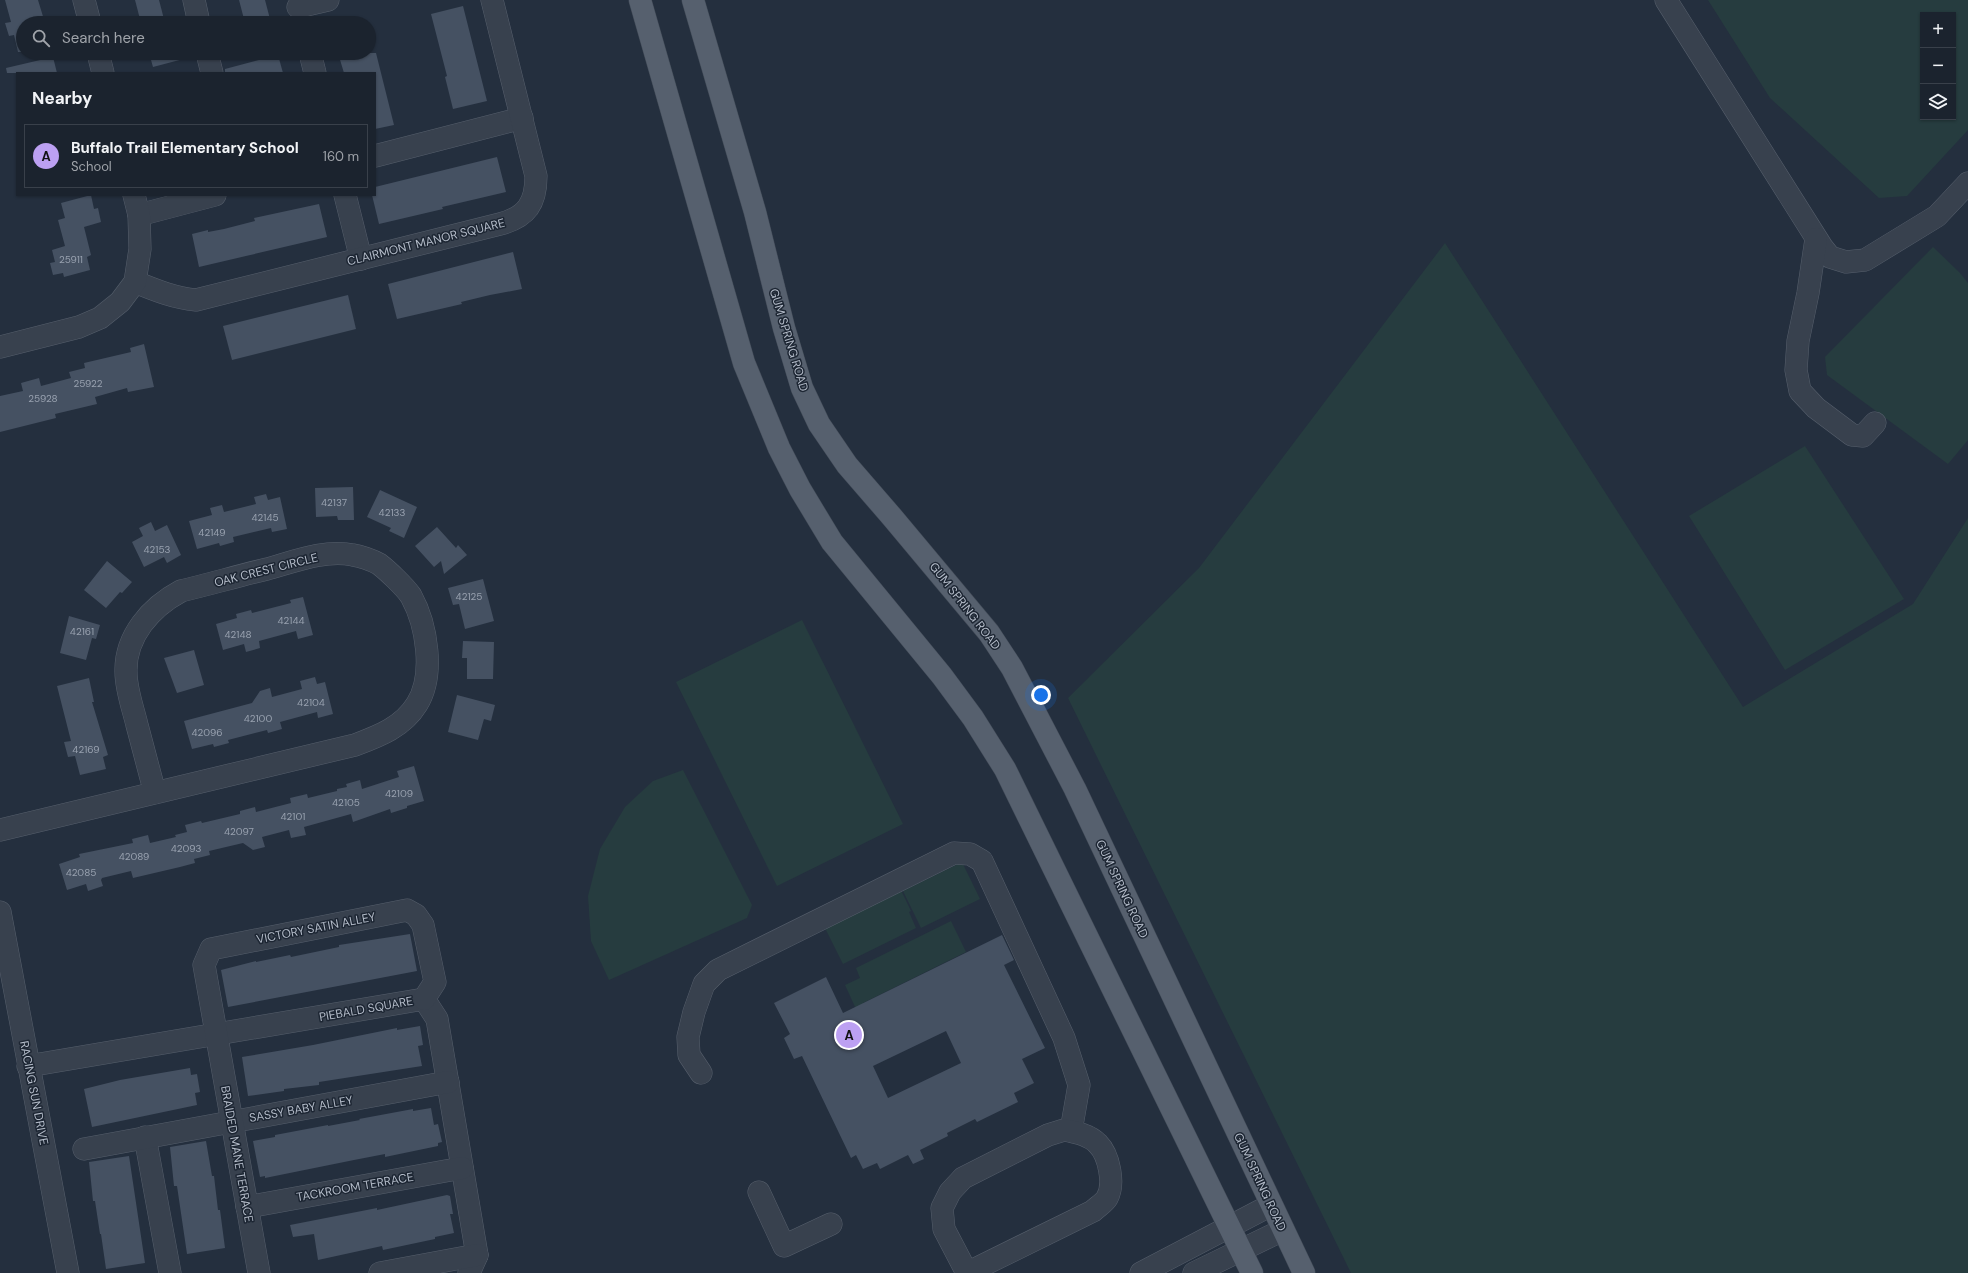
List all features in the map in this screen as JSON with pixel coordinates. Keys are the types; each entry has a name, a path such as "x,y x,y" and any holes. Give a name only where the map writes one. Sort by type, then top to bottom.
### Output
{"main road":[{"path":"640,0 744,363 779,448 800,488 832,542 942,676 973,718 1005,769 1252,1273"},
{"name":"GUM SPRING ROAD","path":"693,0 755,212 784,328 802,388 819,424 847,465 892,516 980,622 1012,668 1075,789 1304,1273"}],"street":[{"path":"84,0 88,16"},
{"path":"194,0 197,16"},
{"path":"299,10 328,0"},
{"name":"CLAIRMONT MANOR SQUARE","path":"134,282 165,295 181,299 196,300 512,221 521,215 534,199 536,176 492,0"},
{"path":"1666,0 1816,238 1830,257 1846,262 1865,260 1937,216 1968,183"},
{"path":"100,60 103,72"},
{"path":"209,60 212,72"},
{"path":"312,60 315,72"},
{"path":"376,156 522,118"},
{"path":"0,346 79,327 100,318 120,302 134,282 140,249 136,205 207,196"},
{"path":"345,196 360,259"},
{"path":"1816,238 1808,293 1798,341 1796,370 1800,391 1816,408 1852,435 1863,436 1876,423"},
{"name":"OAK CREST CIRCLE","path":"0,830 155,793 355,745 382,735 400,724 417,704 427,678 428,657 420,618 410,595 378,564 352,555 328,554 306,558 181,591 165,600 146,618 130,642 126,671 128,690 155,793"},
{"path":"701,1073 689,1055 688,1037 694,1012 704,984 718,970 954,853 970,854 982,861 1064,1038 1079,1085 1071,1131"},
{"name":"VICTORY SATIN ALLEY","path":"215,1034 204,965 211,949 407,910 416,915 423,925 434,982 424,999"},
{"name":"RACING SUN DRIVE","path":"0,912 68,1273"},
{"name":"PIEBALD SQUARE","path":"28,1066 424,999 437,1019 462,1168 473,1264"},
{"name":"BRAIDED MANE TERRACE","path":"215,1034 259,1273"},
{"name":"SASSY BABY ALLEY","path":"84,1149 448,1082"},
{"path":"1064,1130 1071,1131 1081,1134 1098,1144 1107,1157 1110,1177 1107,1197 1093,1211 967,1273 944,1229 942,1208 950,1192 963,1178 1048,1135 1064,1130"},
{"path":"145,1137 170,1273"},
{"name":"TACKROOM TERRACE","path":"247,1207 462,1168"},
{"path":"759,1192 784,1246 831,1224"},
{"path":"1141,1273 1271,1205"},
{"path":"1194,1273 1283,1230"},
{"path":"380,1273 473,1264"}],"green space":[{"path":"1708,0 1968,0 1968,130 1907,196 1879,198 1770,98"},
{"path":"1445,243 1743,707 1913,604 1968,518 1968,1273 1351,1273 1068,698 1199,568"},
{"path":"1933,247 1960,273 1968,283 1968,440 1948,464 1827,375 1825,357"},
{"path":"1805,446 1904,599 1785,670 1689,516"},
{"path":"802,620 903,824 777,886 676,682"},
{"path":"683,770 752,905 747,918 609,980 591,941 588,896 600,849 625,807 653,781"},
{"path":"962,862 980,899 921,928 903,891"},
{"path":"900,888 911,911 909,912 916,928 843,964 824,926"},
{"path":"951,921 966,952 863,1003 864,1006 856,1009 845,985 860,978 856,968"}],"building":[{"path":"5,0 38,0 43,16 16,16 16,44 14,35 9,36 5,23 11,22"},
{"path":"135,0 159,0 163,16 139,16"},
{"path":"239,0 265,0 269,16 243,16"},
{"path":"463,6 487,101 453,109 445,77 447,76 431,14"},
{"path":"376,53 394,125 376,129 376,72 344,72 340,60 376,60"},
{"path":"40,60 54,60 57,72 7,73 6,68"},
{"path":"151,60 180,60 153,67"},
{"path":"259,60 279,60 283,72 225,72 225,69"},
{"path":"497,157 506,192 379,224 372,196 376,196 376,187"},
{"path":"91,196 94,209 98,208 101,222 84,227 91,255 87,257 90,270 64,277 63,273 53,275 50,263 55,262 52,250 65,246 58,220 65,218 61,203"},
{"path":"319,204 327,237 199,267 192,234 208,230 208,232 224,229 255,221 254,218"},
{"path":"513,252 522,289 490,295 461,302 462,304 397,319 388,284"},
{"path":"348,295 356,329 232,360 223,326"},
{"path":"144,344 154,387 128,392 127,388 95,397 97,404 55,414 56,418 0,432 0,396 23,391 21,383 39,378 41,386 71,378 69,372 85,368 84,363 131,352 130,348"},
{"path":"353,487 354,520 338,520 337,516 316,517 315,488"},
{"path":"380,490 417,507 404,538 389,531 391,528 367,517"},
{"path":"266,494 268,500 280,497 287,529 272,532 271,528 233,537 234,542 220,546 219,543 197,549 189,521 212,515 210,508 222,505 224,512 256,504 254,497"},
{"path":"151,522 155,531 167,525 181,555 167,563 164,557 144,567 132,542 143,536 139,528"},
{"path":"437,527 456,548 458,545 467,555 444,574 441,561 434,567 415,546"},
{"path":"107,561 132,582 122,593 120,592 106,608 84,590"},
{"path":"483,579 494,621 465,629 459,604 453,605 448,588"},
{"path":"303,597 313,635 298,639 296,631 259,641 260,648 246,652 244,644 223,650 216,624 237,618 236,614 251,610 252,613 291,603 290,600"},
{"path":"69,616 100,625 96,639 92,638 86,660 60,653"},
{"path":"463,641 494,642 493,679 467,679 467,658 462,658"},
{"path":"194,650 204,685 177,693 164,658"},
{"path":"315,677 317,684 325,682 333,714 318,718 317,712 280,722 282,729 268,733 267,730 228,740 229,743 214,747 213,744 192,749 184,721 252,703 260,691 270,688 272,697 302,689 300,681"},
{"path":"89,678 94,702 92,702 108,755 103,757 106,769 80,775 75,756 68,757 64,742 71,741 57,686"},
{"path":"457,695 495,705 491,721 484,719 478,740 448,732"},
{"path":"414,766 424,801 407,806 407,808 391,813 390,809 353,822 351,814 304,827 306,835 291,838 289,830 262,837 265,847 253,850 243,843 209,851 210,855 194,859 195,863 133,878 131,871 102,878 101,880 103,886 88,891 86,884 67,890 59,864 80,857 79,854 133,843 132,839 148,835 150,843 176,837 175,835 187,832 185,825 201,821 202,823 240,814 240,811 255,807 256,812 291,803 290,798 307,794 308,798 337,791 337,789 347,787 346,784 360,780 362,789 399,777 397,771"},
{"path":"410,934 417,971 228,1007 221,970 256,961 290,955 291,957 339,947 339,945"},
{"path":"1002,935 1014,960 1004,965 1045,1048 1022,1059 1034,1083 1014,1093 1018,1102 977,1122 975,1119 947,1133 948,1136 920,1150 924,1159 913,1164 908,1155 880,1169 877,1163 863,1169 856,1155 851,1158 802,1056 794,1059 784,1038 790,1034 774,1003 826,977 843,1013","holes":["946,1031 961,1063 888,1098 873,1066"]},
{"path":"420,1026 423,1045 418,1046 422,1066 319,1082 319,1085 284,1089 284,1091 248,1096 242,1057 313,1045 397,1028 397,1030"},
{"path":"190,1068 191,1075 197,1074 200,1092 195,1093 197,1105 92,1127 84,1089 120,1080"},
{"path":"431,1108 434,1125 438,1124 442,1142 438,1143 438,1146 385,1157 385,1154 265,1178 265,1176 260,1177 253,1141 275,1137 275,1135 360,1120 359,1119 413,1109 413,1111"},
{"path":"206,1141 212,1176 214,1176 225,1248 187,1254 177,1186 174,1186 170,1147"},
{"path":"129,1156 145,1263 106,1269 95,1201 93,1201 89,1162"},
{"path":"447,1195 450,1196 453,1214 450,1214 454,1233 435,1237 435,1239 383,1250 382,1246 318,1260 314,1234 293,1237 290,1225 377,1208 377,1210"}],"place":[{"name":"Buffalo Trail Elementary School","path":"849,1035"}]}
